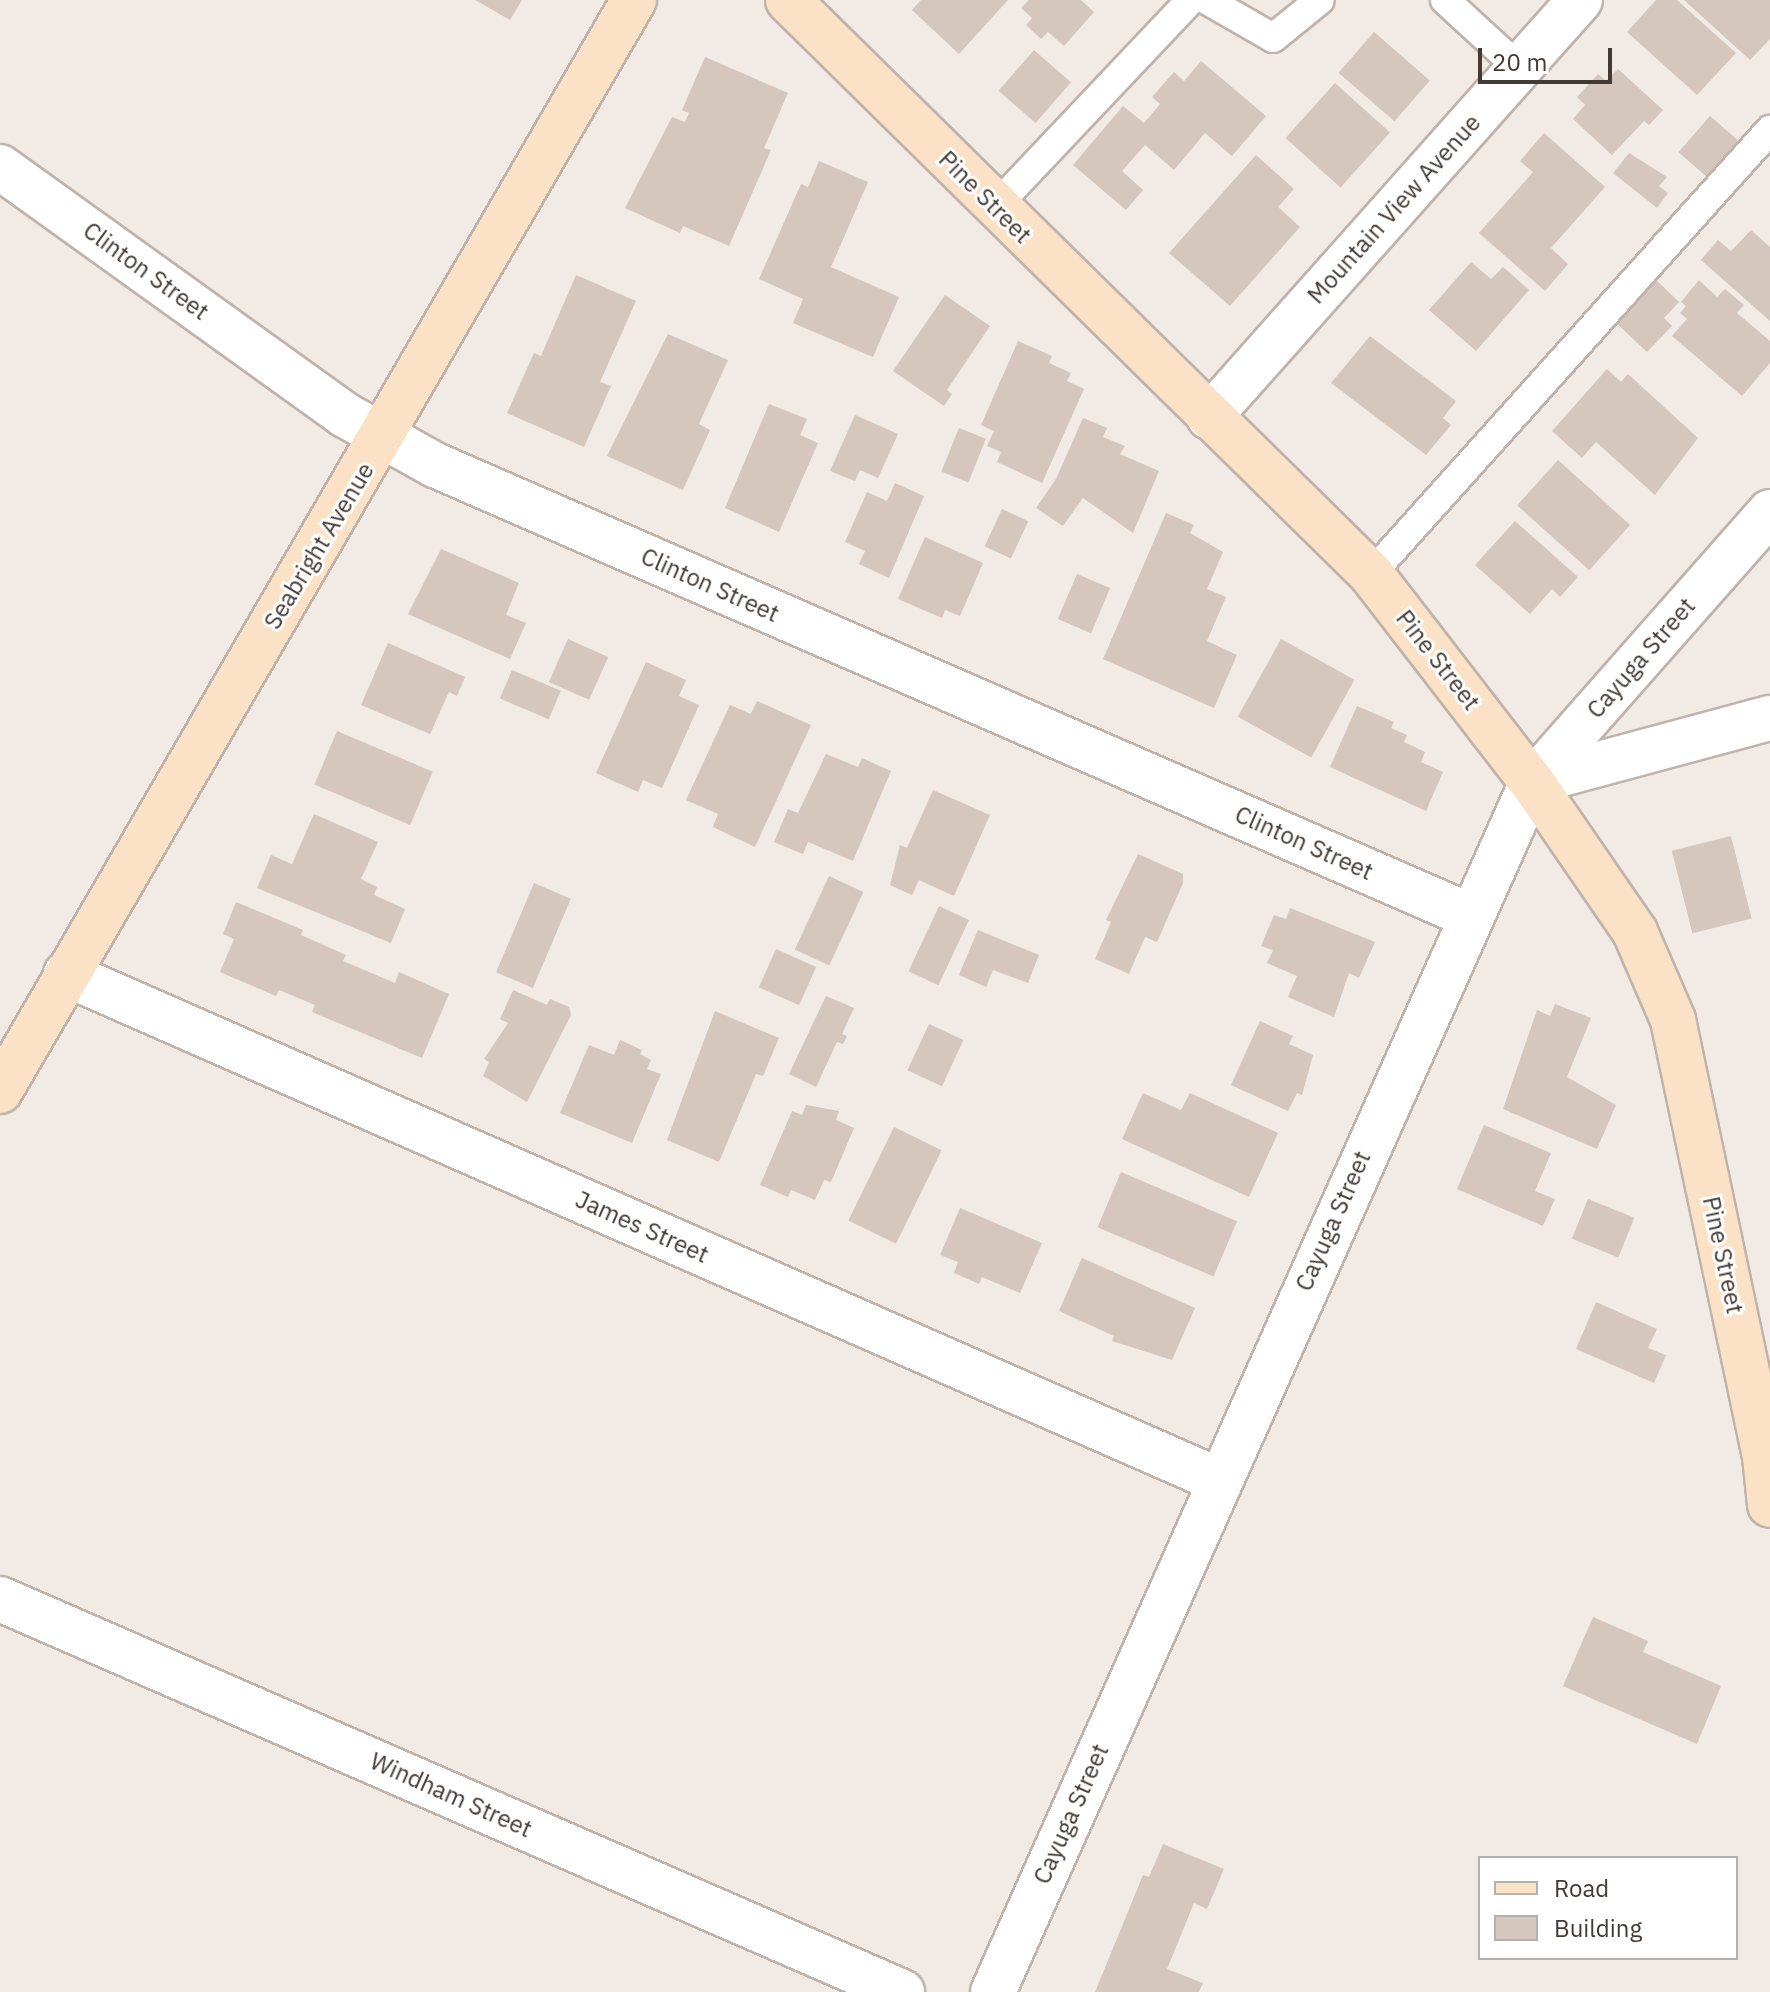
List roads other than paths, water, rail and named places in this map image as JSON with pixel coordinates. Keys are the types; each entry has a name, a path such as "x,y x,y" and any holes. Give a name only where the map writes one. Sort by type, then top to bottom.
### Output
{"street":[{"name":"Seabright Avenue","path":"0,1091 384,436 634,0"},
{"name":"Pine Street","path":"788,0 1371,574 1532,782 1635,932 1673,1020 1765,1456 1770,1505"},
{"name":"Mountain View Avenue","path":"1209,417 1580,0"},
{"name":"Clinton Street","path":"0,167 345,415 449,471 1468,915"},
{"name":"Cayuga Street","path":"993,1992 1468,915 1532,782 1770,512"},
{"path":"1532,782 1770,718"},
{"name":"James Street","path":"66,974 1218,1480"},
{"name":"Windham Street","path":"0,1599 902,1992"}],"lane":[{"path":"995,207 1191,0"},
{"path":"1207,0 1273,38 1320,0"},
{"path":"1445,0 1519,68"},
{"path":"1371,574 1770,130"}]}
